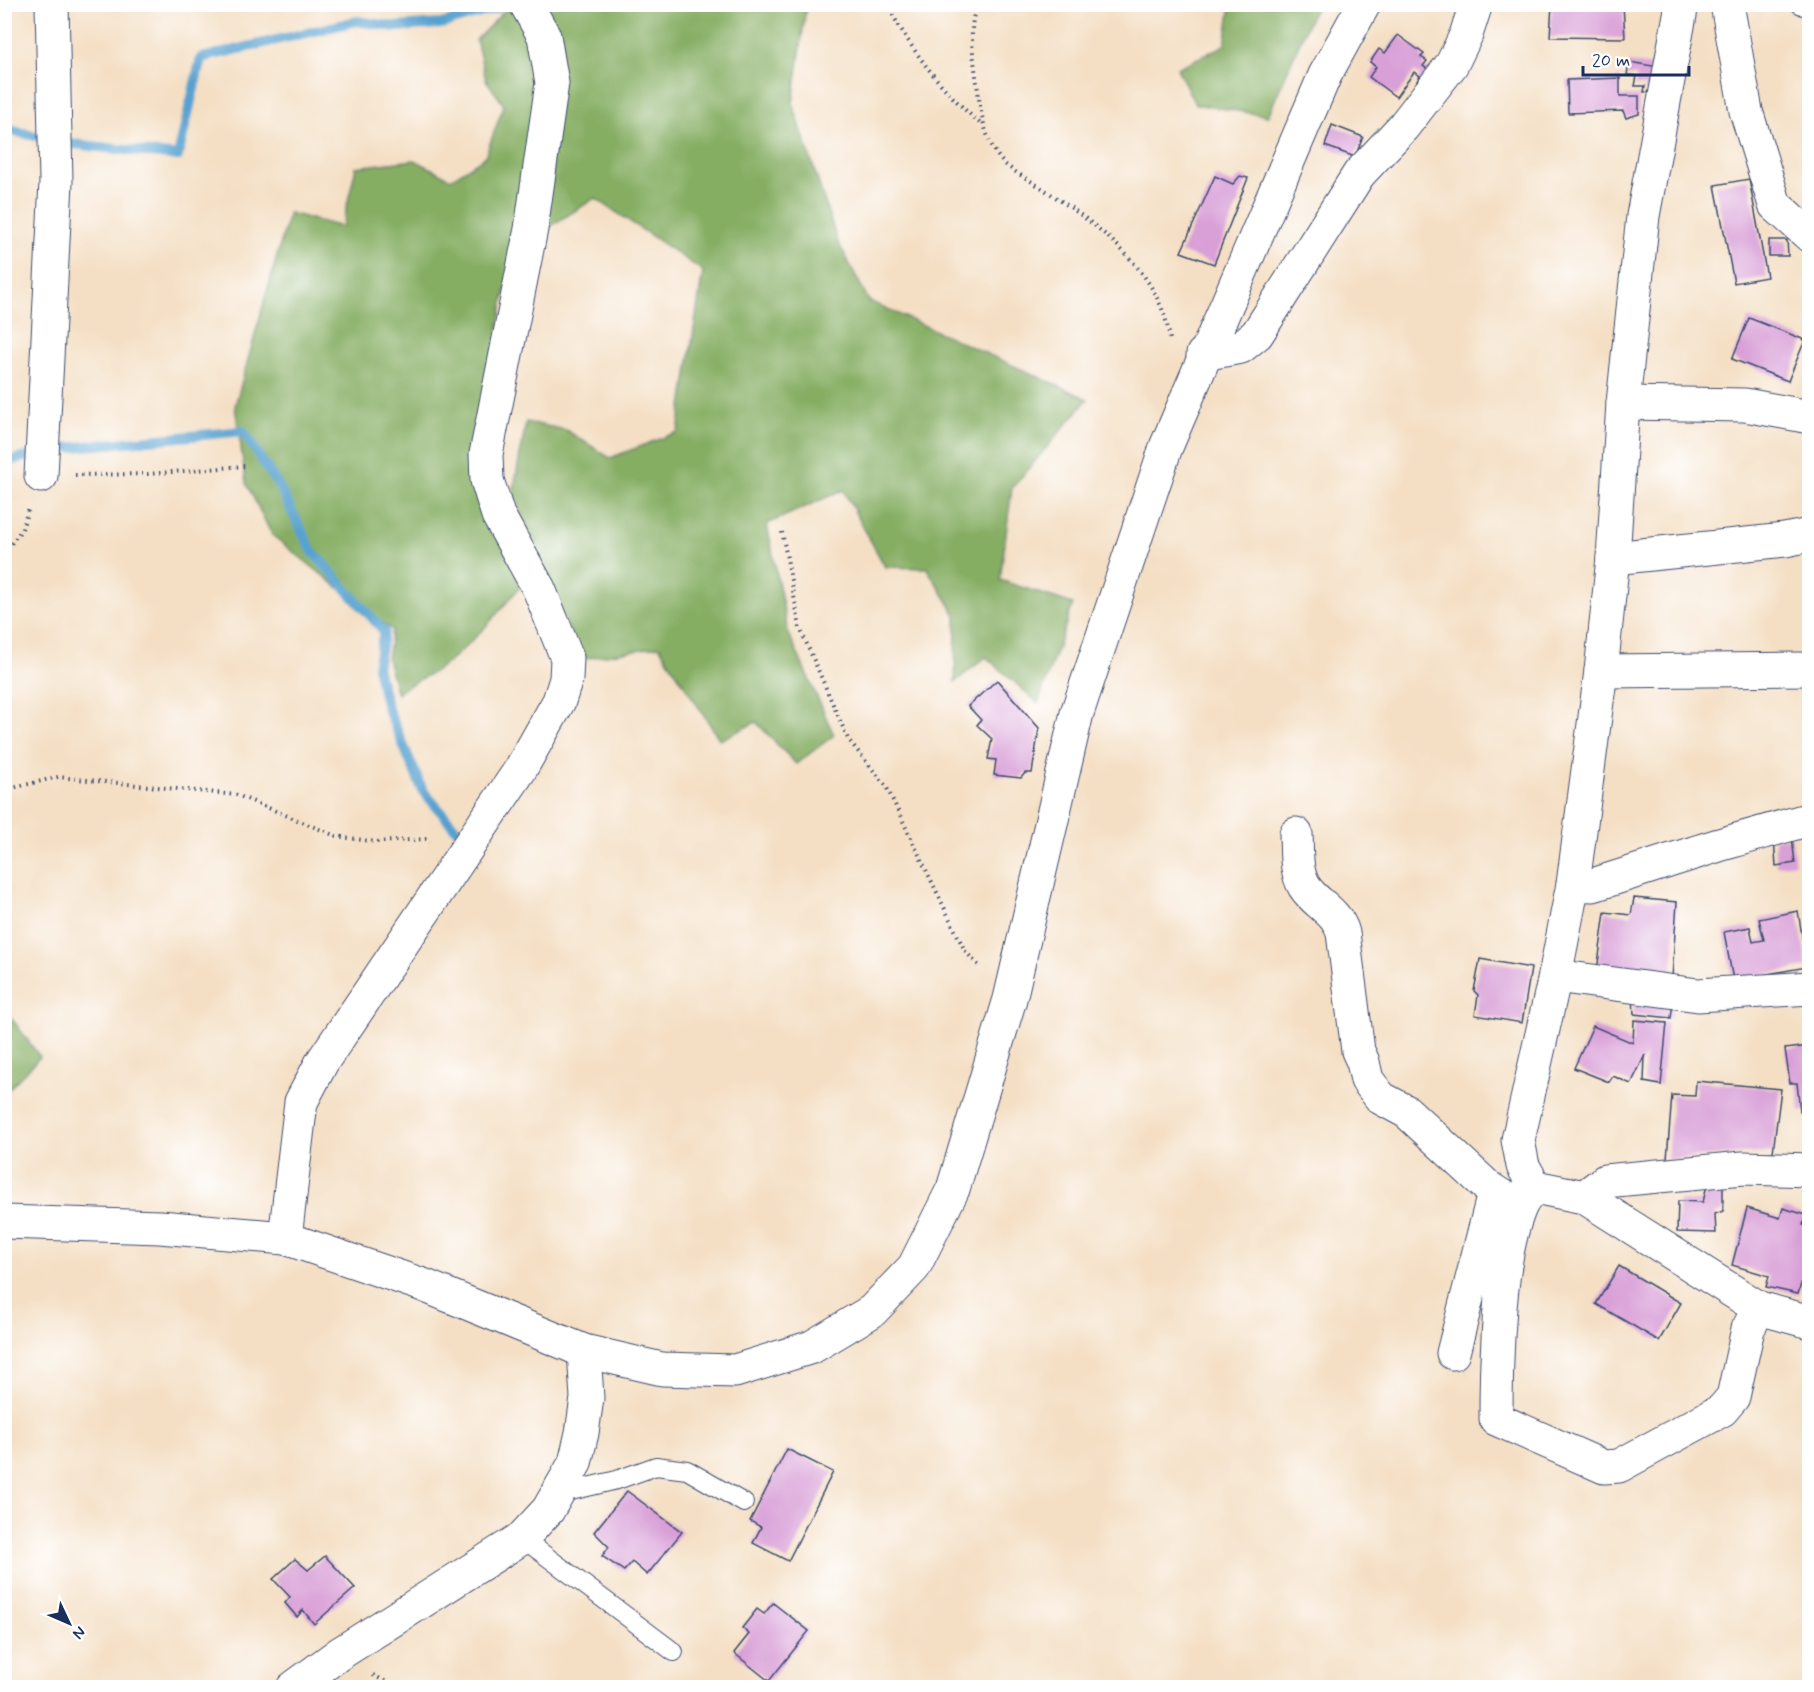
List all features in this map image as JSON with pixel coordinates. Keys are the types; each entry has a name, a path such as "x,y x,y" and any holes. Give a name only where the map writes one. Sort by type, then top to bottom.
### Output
{"street":[{"path":"42,464 56,165 52,4"},
{"path":"285,1238 301,1102 322,1062 542,735 560,701 566,679 567,657 539,589 498,515 487,480 486,454 531,229 552,83 544,36 526,4"},
{"path":"4,1222 160,1227 285,1238 423,1285 584,1351 662,1369 735,1371 812,1347 872,1311 914,1267 953,1189 1010,999 1077,713 1166,447 1324,75 1364,4"},
{"path":"1201,360 1241,346 1257,334 1359,174 1403,128 1452,64 1466,35 1476,4"},
{"path":"1682,4 1643,216 1623,403 1613,558 1601,671 1573,884 1518,1140 1523,1166 1520,1196 1505,1274 1496,1383 1496,1419 1604,1467 1619,1466 1722,1410 1733,1397 1748,1329 1759,1308"},
{"path":"1727,4 1746,111 1775,205 1809,236"},
{"path":"1623,403 1745,405 1809,417"},
{"path":"1613,558 1785,540 1809,535"},
{"path":"1601,671 1809,669"},
{"path":"1573,884 1593,885 1809,819"},
{"path":"1296,834 1298,870 1305,887 1333,914 1341,927 1358,1051 1364,1062 1367,1080 1381,1098 1407,1112 1489,1188 1520,1196 1584,1197 1759,1308 1809,1322"},
{"path":"1555,976 1698,996 1809,988"},
{"path":"1584,1197 1605,1181 1743,1167 1809,1170"},
{"path":"1453,1353 1491,1205 1520,1196"},
{"path":"293,1688 339,1654 522,1538 548,1510 575,1463 587,1398 584,1351"}],"lane":[{"path":"1800,4 1809,9"},
{"path":"558,1494 608,1483 656,1466 687,1470 744,1503"},
{"path":"522,1538 674,1652"}],"path":[{"path":"887,4 916,51 960,106 983,125"},
{"path":"977,4 972,19 972,48 983,125 1001,160 1085,217 1132,261 1156,293 1169,331 1172,358 1201,360"},
{"path":"4,554 22,529 42,464 148,474 245,466"},
{"path":"782,532 801,628 848,739 886,786 965,951 1010,999"},
{"path":"4,789 57,777 237,795 336,836 376,842 426,839 458,861"}],"green space":[{"path":"510,5 537,43 542,93 472,471 525,581 464,649 440,668 397,694 387,659 392,630 272,535 246,483 235,406 289,213 342,227 356,167 415,160 451,179 485,157 504,105 486,80 476,40"},
{"path":"539,5 810,5 806,8 793,104 837,240 869,301 1088,399 1012,488 1000,580 1073,604 1038,703 986,657 955,682 956,615 927,568 885,567 843,490 767,524 788,632 834,735 796,764 756,722 720,740 659,646 582,659 533,549 513,493 526,422 566,430 610,458 678,432 703,271 595,198 545,230"},
{"path":"1231,5 1319,5 1312,14 1268,116 1195,104 1177,68 1225,45"},
{"path":"4,1008 40,1057 5,1093 4,1093"}],"building":[{"path":"1552,4 1623,4 1625,38 1550,37"},
{"path":"1398,35 1424,54 1421,57 1427,61 1423,66 1432,72 1422,86 1417,81 1420,76 1414,72 1396,97 1369,77 1376,67 1370,62 1379,49 1385,53"},
{"path":"1629,62 1659,67 1656,92 1644,92 1645,86 1635,86 1637,76 1627,75"},
{"path":"1620,78 1620,96 1639,96 1639,114 1626,118 1623,111 1568,113 1567,80"},
{"path":"1332,125 1363,137 1355,157 1325,146"},
{"path":"1215,176 1233,184 1240,176 1248,178 1214,264 1181,252"},
{"path":"1749,179 1767,277 1734,283 1715,185"},
{"path":"1769,240 1787,240 1788,256 1769,256"},
{"path":"1749,318 1805,340 1788,381 1732,359"},
{"path":"997,680 1039,728 1032,773 1025,773 1021,778 994,775 996,760 988,759 992,739 977,725 981,720 968,706"},
{"path":"1774,838 1792,838 1795,863 1776,866"},
{"path":"1634,898 1677,902 1672,978 1597,971 1605,912 1631,915"},
{"path":"1798,911 1807,967 1733,980 1724,932 1750,927 1753,942 1764,940 1759,919"},
{"path":"1480,959 1531,968 1522,1023 1475,1015 1478,995 1474,991"},
{"path":"1633,998 1673,1002 1671,1018 1634,1014"},
{"path":"1634,1020 1667,1023 1661,1085 1644,1082 1645,1055 1631,1084 1613,1076 1609,1082 1574,1068 1593,1026 1633,1043"},
{"path":"1810,1046 1810,1111 1800,1111 1797,1083 1790,1083 1785,1049"},
{"path":"1696,1081 1781,1089 1773,1152 1667,1159 1672,1095 1695,1096"},
{"path":"1723,1184 1723,1211 1715,1214 1716,1233 1677,1232 1678,1201 1703,1202 1707,1185"},
{"path":"1747,1208 1780,1218 1783,1208 1806,1215 1803,1225 1810,1227 1810,1254 1798,1294 1766,1287 1769,1276 1732,1265"},
{"path":"1619,1266 1681,1303 1659,1341 1596,1304"},
{"path":"787,1449 833,1472 788,1561 753,1543 761,1527 750,1521"},
{"path":"627,1491 682,1532 647,1575 632,1562 624,1571 602,1556 609,1547 594,1532"},
{"path":"325,1556 355,1588 314,1624 303,1610 297,1617 285,1603 290,1597 273,1579 295,1559 308,1570"},
{"path":"773,1603 809,1631 769,1681 734,1653 749,1634 742,1628 757,1609 764,1614"}],"waterway":[{"path":"4,129 73,144 178,156 201,58 357,21 396,27 441,24 497,8 498,4"},
{"path":"4,462 65,448 243,431 281,490 312,551 384,631 377,667 387,707 423,791 456,829"}]}
